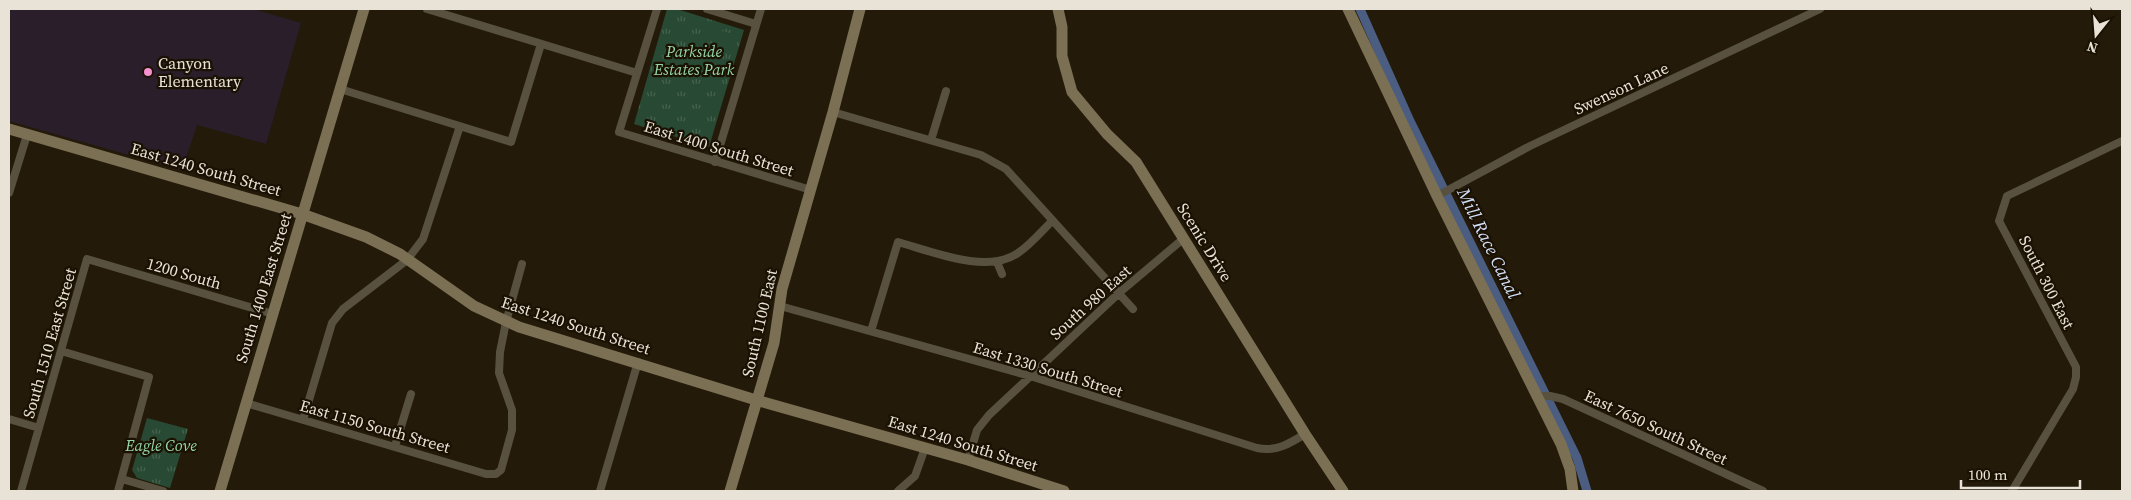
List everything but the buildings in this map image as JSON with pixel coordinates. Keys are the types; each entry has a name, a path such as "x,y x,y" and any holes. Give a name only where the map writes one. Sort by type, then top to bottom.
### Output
{"street":[{"name":"South 1400 East Street","path":"220,491 364,9"},
{"path":"427,9 637,73 657,9"},
{"path":"707,9 756,24"},
{"path":"716,162 760,9"},
{"name":"South 1100 East","path":"730,491 774,343 782,289 834,112 860,9"},
{"name":"Scenic Drive","path":"1058,9 1062,27 1062,56 1072,92 1108,134 1136,162 1305,434 1343,491"},
{"path":"1348,9 1439,195 1543,396 1570,469 1573,491"},
{"name":"Swenson Lane","path":"1439,195 1530,146 1820,9"},
{"path":"340,89 511,142 541,44"},
{"name":"East 1400 South Street","path":"637,73 619,132 810,190"},
{"path":"931,140 946,90"},
{"path":"834,112 981,156 1006,169 1132,309"},
{"path":"303,420 332,323 343,309 407,260 423,239 460,126"},
{"name":"East 1240 South Street","path":"9,129 302,214 366,237 407,260 456,296 506,322 756,400 968,460 1064,491"},
{"path":"9,194 27,135"},
{"name":"South 300 East","path":"2012,491 2073,388 2076,367 1999,221 2007,196 2122,141"},
{"path":"871,331 898,242 973,262 997,262 1017,254 1052,221"},
{"name":"South 980 East","path":"968,460 977,430 989,415 1119,293 1183,239"},
{"name":"1200 South","path":"87,259 273,314"},
{"name":"South 1510 East Street","path":"21,491 87,259"},
{"path":"997,262 1002,274"},
{"path":"506,322 522,264"},
{"name":"East 1330 South Street","path":"780,306 1030,376 1265,450 1282,447 1305,434"},
{"name":"East 1150 South Street","path":"246,403 486,474 496,474 501,470 512,430 512,410 499,373 506,322"},
{"path":"61,351 149,377 118,491"},
{"path":"600,491 638,362"},
{"path":"395,446 411,394"},
{"name":"East 7650 South Street","path":"1543,396 1563,399 1763,491"},
{"path":"9,419 39,428"},
{"path":"898,491 915,476 924,448"},
{"path":"122,479 164,491"}],"shaded area":[{"name":"Canyon Elementary","path":"9,9 253,9 301,23 266,144 197,125 182,170 9,121"}],"green space":[{"name":"Parkside Estates Park","path":"667,9 677,9 744,30 709,147 634,124"},
{"path":"722,31 737,35 732,50 717,45"},
{"name":"Eagle Cove","path":"147,418 188,429 170,488 137,478 132,470"}],"waterway":[{"name":"Mill Race Canal","path":"1360,9 1410,121 1577,458 1587,491"}],"place":[{"name":"Canyon Elementary","path":"148,72"}]}
